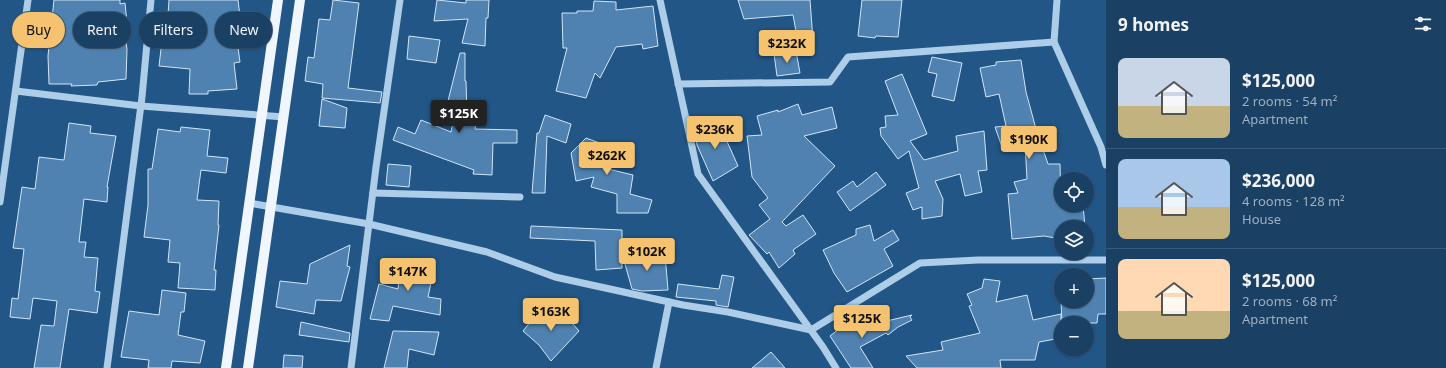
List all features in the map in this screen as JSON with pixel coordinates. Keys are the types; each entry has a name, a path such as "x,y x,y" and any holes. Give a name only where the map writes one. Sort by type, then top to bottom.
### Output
{"main road":[{"path":"226,368 278,0"},
{"path":"248,368 300,0"}],"street":[{"path":"0,202 28,0"},
{"path":"108,368 141,106 151,0"},
{"path":"351,368 373,193 400,0"},
{"path":"660,0 698,174 811,330 836,368"},
{"path":"1057,0 1054,42 1100,147 1106,165"},
{"path":"678,84 830,82 848,57 1054,42"},
{"path":"16,91 141,106 284,117"},
{"path":"373,193 520,197"},
{"path":"249,203 369,224 487,252 555,277 669,302 728,312 811,330 920,264 978,260 1106,260"},
{"path":"656,368 669,302"}],"building":[{"path":"54,0 120,0 120,4 125,3 126,12 73,12 73,48 127,48 126,79 98,82 97,85 71,86 72,84 49,84 49,48 65,48 65,12 53,12"},
{"path":"169,0 238,0 239,12 215,12 215,48 238,48 240,62 234,63 237,89 208,91 208,94 189,94 190,69 159,66 161,48 207,48 207,12 168,12"},
{"path":"333,0 359,3 348,88 382,92 380,103 322,98 323,84 305,81 308,57 314,58 319,19 330,20"},
{"path":"437,0 466,3 466,0 489,0 488,18 486,18 485,46 462,43 468,19 434,21"},
{"path":"738,0 810,0 813,40 797,37 793,15 744,19"},
{"path":"862,0 902,0 898,37 876,36 875,38 858,36"},
{"path":"594,1 616,2 616,10 653,6 658,46 643,49 642,44 616,47 600,78 595,73 586,98 556,91 567,48 563,48 562,13 593,11"},
{"path":"409,36 440,40 436,63 407,59"},
{"path":"796,51 800,73 777,76 774,54"},
{"path":"460,53 465,53 467,115 477,117 475,129 517,130 517,143 493,143 492,175 473,174 474,170 393,140 398,127 415,134 421,120 451,132 457,101 448,101"},
{"path":"932,57 962,63 954,101 932,96 937,74 928,72"},
{"path":"1021,60 1026,92 1036,129 1048,164 1060,164 1060,172 1054,172 1054,212 1084,212 1084,220 1054,220 1054,238 1044,236 1012,239 1008,194 1018,193 1014,182 1027,179 1025,144 1002,147 995,127 1006,126 999,94 986,97 980,68 996,65 996,62"},
{"path":"902,74 927,134 910,141 924,160 958,151 956,136 984,131 987,170 978,171 982,192 965,196 960,174 935,181 943,199 942,216 922,219 922,207 913,210 906,193 919,188 909,151 898,159 881,136 880,128 886,127 885,116 898,115 885,81"},
{"path":"322,99 347,108 345,128 319,126"},
{"path":"798,104 802,115 832,107 837,128 804,136 835,166 782,222 786,226 803,215 816,234 793,250 795,254 779,268 769,252 767,254 749,235 770,219 759,205 768,198 752,177 747,136 762,135 757,116 778,110 778,112"},
{"path":"545,115 571,124 566,143 547,136 545,193 532,193 537,133 539,133"},
{"path":"717,119 738,166 713,181 697,145 694,130"},
{"path":"69,123 91,126 90,133 116,136 107,187 107,202 84,199 79,242 86,242 84,257 98,258 95,291 100,292 97,313 69,309 60,368 34,368 41,325 54,326 57,301 33,298 30,319 10,317 12,298 18,299 24,249 13,248 22,187 35,189 39,157 64,160"},
{"path":"181,127 210,130 207,156 228,158 226,173 201,170 197,200 219,201 219,225 214,270 216,270 215,290 178,288 180,263 168,262 170,240 144,237 148,205 148,169 152,169 158,129 180,132"},
{"path":"586,138 616,149 608,169 633,175 630,194 652,200 648,213 617,213 617,194 591,187 594,177 576,181 571,153"},
{"path":"388,164 411,166 409,187 386,185"},
{"path":"876,172 886,185 850,211 837,192 853,181 857,187"},
{"path":"870,225 874,241 893,230 899,240 884,249 893,266 847,292 834,273 823,250 856,235 856,229"},
{"path":"531,226 622,230 622,268 596,270 595,241 530,238"},
{"path":"350,245 347,266 350,267 341,301 316,300 314,314 276,307 280,281 307,284 310,264"},
{"path":"665,254 668,290 642,291 632,289 623,257"},
{"path":"417,260 435,264 428,297 441,299 440,315 393,306 389,321 370,319 379,284 398,289 401,262 416,263"},
{"path":"722,275 734,277 728,307 716,305 716,301 676,297 678,284 719,289"},
{"path":"1106,278 1106,314 1098,314 1097,323 1094,323 1094,316 1062,316 1061,308 1094,308 1094,279"},
{"path":"984,279 1000,281 996,302 1027,295 1033,320 1061,314 1061,316 1054,316 1054,339 1039,342 1035,360 1000,360 1001,368 917,368 906,356 943,350 941,342 980,333 969,306 972,305 967,294 982,288"},
{"path":"162,290 186,293 184,312 181,312 178,335 205,341 200,363 172,361 171,368 148,368 149,360 121,357 129,311 159,315"},
{"path":"543,306 563,322 567,317 579,331 551,361 539,345 523,331"},
{"path":"912,315 910,317 912,320 898,327 888,335 886,333 860,347 873,368 851,368 830,336 853,318 857,328"},
{"path":"301,322 350,333 349,342 299,335"},
{"path":"393,331 439,332 434,355 409,349 407,368 384,368"},
{"path":"771,352 785,368 752,368"},
{"path":"284,355 303,356 302,368 283,368"}]}
